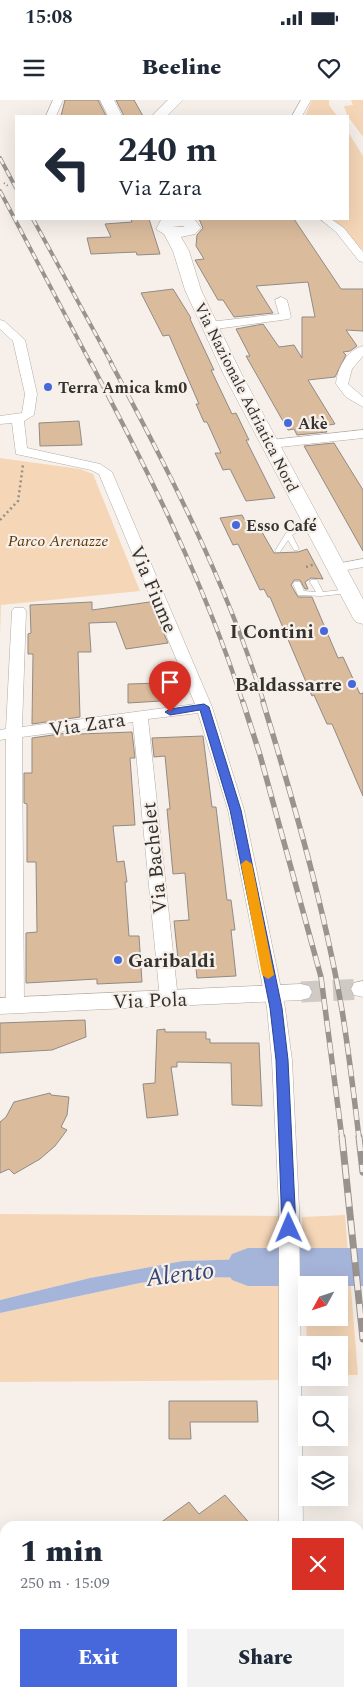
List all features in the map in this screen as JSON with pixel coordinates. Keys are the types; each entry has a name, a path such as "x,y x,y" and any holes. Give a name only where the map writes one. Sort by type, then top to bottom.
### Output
{"main road":[{"path":"107,100 114,115"},
{"path":"161,115 176,100"},
{"name":"Via Nazionale Adriatica Nord","path":"178,223 186,238 181,251 209,326 363,618"}],"street":[{"path":"51,115 58,100"},
{"path":"298,115 306,100"},
{"path":"327,220 340,230 363,259"},
{"path":"209,326 285,317 282,300"},
{"path":"0,323 19,340 31,394 28,415 18,419 0,420"},
{"path":"363,350 354,356 342,375 344,387 363,403"},
{"name":"Via Fiume","path":"18,419 21,451 95,467 105,472 204,707 236,810 276,1008 282,1060 288,1208 291,1521"},
{"path":"271,444 363,434"},
{"path":"336,568 363,563"},
{"path":"7,1006 7,735 18,610"},
{"name":"Via Zara","path":"7,735 204,707"},
{"name":"Via Bachelet","path":"140,717 169,999"},
{"name":"Via Pola","path":"7,1006 301,992"}],"lane":[{"path":"278,551 288,534 312,522"},
{"path":"288,534 296,550"},
{"path":"314,582 321,594"},
{"path":"297,584 301,593 321,594 349,591"}],"path":[{"path":"4,183 8,186"},
{"path":"0,520 15,509 21,496 24,459"}],"green space":[{"path":"312,100 329,100 329,105 336,115 305,115"},
{"path":"351,100 363,100 363,137 349,115 347,115 344,106 353,105"},
{"path":"349,134 363,156 363,250 330,220 349,220"},
{"name":"Parco Arenazze","path":"0,458 80,469 93,474 140,591 1,605 0,637"},
{"path":"0,1214 279,1216 280,1258 183,1261 90,1278 0,1300"},
{"path":"345,1215 358,1375 348,1375 348,1336 307,1336 306,1326 348,1326 348,1276 304,1276 302,1217"},
{"path":"183,1277 280,1278 284,1380 0,1382 0,1313 140,1283"}],"water":[{"path":"280,1258 280,1278 183,1277 140,1283 0,1313 0,1300 90,1278 183,1261"},
{"path":"303,1258 348,1258 350,1282 348,1282 348,1276 304,1276"}],"building":[{"path":"65,100 98,100 106,115 61,115"},
{"path":"116,100 134,100 142,115 124,115"},
{"path":"131,220 149,220 160,254 137,255 136,252 91,254 87,238 111,237 105,224 132,222"},
{"path":"199,220 295,220 341,289 363,289 363,331 346,330 357,346 350,351 343,352 346,355 335,377 308,380 335,424 323,426 327,432 297,435 294,429 288,430 246,356 250,356 236,329 263,324 279,347 294,345 302,358 302,317 315,317 308,282 256,286 273,313 234,317 223,300 218,300 195,260 204,259 196,246 197,235 203,228"},
{"path":"173,289 191,318 214,370 211,370 232,414 236,413 249,440 246,440 275,498 246,501 230,469 223,470 215,453 221,453 207,422 204,422 196,404 199,404 169,335 163,336 141,293"},
{"path":"79,421 82,445 40,446 39,423"},
{"path":"334,443 363,490 363,551 304,446"},
{"path":"242,515 252,533 262,532 274,553 298,552 307,549 323,579 311,578 305,582 308,589 305,589 300,580 294,580 291,585 298,597 312,597 338,658 343,657 360,694 363,693 363,796 332,724 327,724 314,695 312,696 270,597 268,597 264,589 260,590 238,544 233,545 220,518"},
{"path":"92,602 92,610 150,602 168,643 126,649 116,622 89,623 91,652 78,652 80,717 32,724 33,654 28,654 28,634 31,633 30,605"},
{"path":"160,683 161,701 128,703 128,684"},
{"path":"80,731 80,734 132,732 135,758 130,758 135,825 113,826 117,862 124,861 127,882 125,882 129,936 139,936 142,982 97,984 97,979 26,983 26,933 37,932 36,862 27,862 27,804 24,803 24,773 32,773 32,738"},
{"path":"203,736 212,807 216,807 227,900 231,900 235,930 231,930 236,976 197,978 195,959 178,959 174,921 189,920 185,873 173,874 167,809 170,809 165,756 154,757 152,738"},
{"path":"85,1020 86,1037 52,1050 0,1053 0,1023"},
{"path":"165,1029 165,1032 206,1032 206,1039 210,1039 210,1043 259,1043 262,1106 232,1105 231,1063 177,1062 177,1067 171,1067 178,1115 147,1118 143,1084 155,1083 157,1030"},
{"path":"50,1093 51,1095 69,1097 67,1115 61,1127 67,1130 55,1146 40,1159 14,1174 9,1169 0,1173 0,1122 6,1117 14,1102"},
{"path":"169,1401 257,1401 258,1422 190,1422 191,1439 169,1439"},
{"path":"225,1495 248,1521 163,1521 189,1502 199,1514"}],"waterway":[{"name":"Alento","path":"248,1267 363,1267"}],"tunnel":[{"path":"301,992 362,989"}],"railway":[{"path":"0,158 15,186"},
{"path":"0,191 15,220"},
{"path":"15,220 91,364"},
{"path":"34,220 112,364"},
{"path":"91,363 155,488 194,572 243,703"},
{"path":"111,363 176,488 215,572 233,615 264,703"},
{"path":"243,702 260,755 321,977 342,1138"},
{"path":"263,702 297,816 335,971 359,1138"},
{"path":"342,1137 363,1339"},
{"path":"359,1137 363,1172"}],"slow traffic":[{"path":"246,864 268,975"}],"place":[{"name":"Terra Amica km0","path":"48,387"},
{"name":"Akè","path":"288,423"},
{"name":"Esso Café","path":"236,525"},
{"name":"I Contini","path":"324,631"},
{"name":"Baldassarre","path":"352,684"},
{"name":"Garibaldi","path":"118,960"}],"route":[{"path":"170,712 204,707 236,810 276,1008 282,1060 289,1228"}]}
